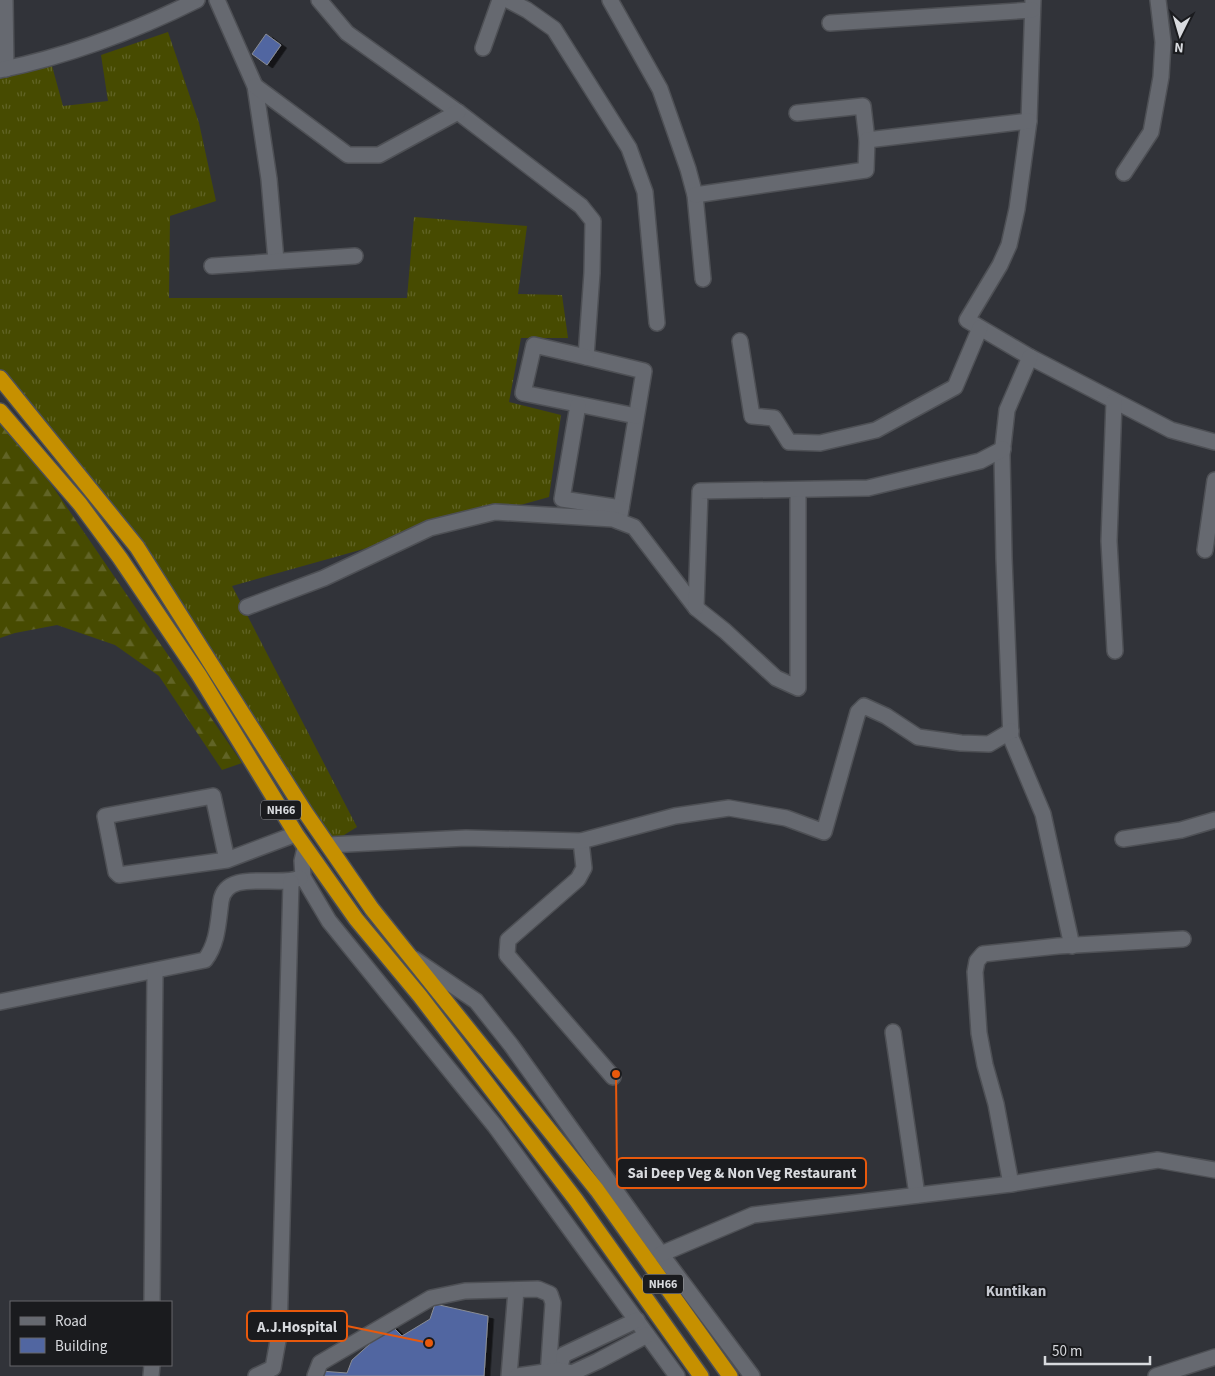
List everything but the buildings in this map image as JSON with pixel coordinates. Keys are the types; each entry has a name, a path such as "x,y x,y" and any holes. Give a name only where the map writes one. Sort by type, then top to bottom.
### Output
{"highway":[{"name":"NH66","path":"0,378 137,547 328,845 372,909 597,1190 730,1376"},
{"name":"NH66","path":"0,411 80,504 120,558 199,675 305,848 356,919 420,996 576,1200 702,1376"}],"street":[{"path":"5,0 3,69 36,63 149,25 197,0"},
{"path":"217,0 255,86 269,179 276,261"},
{"path":"319,0 347,33 458,112 581,206 593,221 592,273 586,357"},
{"path":"484,48 500,0"},
{"path":"508,0 528,10 554,29 629,148 644,192 657,323"},
{"path":"610,0 660,89 695,195 703,279"},
{"path":"1124,173 1152,132 1161,78 1163,42 1158,0"},
{"path":"830,23 1032,5 1029,121 1022,179 1009,245 1000,265 967,320 1030,357 1171,430 1215,442"},
{"path":"255,86 348,155 380,155 458,112"},
{"path":"695,195 866,170 867,140 863,106 797,114"},
{"path":"867,140 1029,121"},
{"path":"212,266 355,256"},
{"path":"740,341 752,416 774,418 789,442 820,443 876,430 956,387 980,328"},
{"path":"620,515 644,370 534,345 523,393 636,416"},
{"path":"1030,357 1007,410 1003,449 1004,567 1011,731 1022,767 1043,814 1072,946"},
{"path":"1114,401 1110,541 1114,651"},
{"path":"578,405 562,499 620,515 634,527 696,608 725,631 776,678 798,688 798,491"},
{"path":"696,608 700,491 798,491 868,488 980,461 1003,449"},
{"path":"1205,550 1215,480"},
{"path":"247,607 324,578 430,528 495,512 620,515"},
{"path":"328,845 466,838 581,841 675,816 729,808 786,818 824,832 858,712 864,706 886,716 918,737 961,743 989,744 1011,731"},
{"path":"227,860 213,796 105,816 116,872 119,875 227,860 296,834"},
{"path":"1123,838 1181,830 1215,820"},
{"path":"581,841 584,868 578,879 508,940 507,955 613,1077"},
{"path":"256,1376 273,1368 278,1336 297,880 305,848"},
{"path":"0,1002 155,972 205,960 213,950 222,895 235,884 245,880 297,880"},
{"path":"297,880 495,1126 677,1376"},
{"path":"1011,1184 996,1104 985,1065 979,1033 975,972 977,961 984,954 1183,939"},
{"path":"410,957 476,1001 511,1045 661,1254 752,1376"},
{"path":"152,1301 155,972"},
{"path":"893,1032 917,1195"},
{"path":"661,1254 753,1214 1011,1184 1158,1160 1215,1170"},
{"path":"315,1376 320,1363 431,1298 465,1291 538,1289 550,1294 553,1303 552,1373"},
{"path":"509,1376 516,1290"},
{"path":"552,1373 563,1356 637,1320"},
{"path":"517,1376 572,1373 648,1334"},
{"path":"1156,1376 1215,1357"}],"green space":[{"path":"168,32 199,123 216,201 170,216 169,298 407,298 414,217 527,226 518,294 562,295 568,338 521,338 509,402 561,415 549,497 232,586 357,827 328,845 137,547 0,379 0,76 52,66 63,106 108,101 101,55"},
{"path":"0,409 242,763 222,770 159,676 115,645 57,625 15,633 0,638"}],"place":[{"name":"Sai Deep Veg & Non Veg Restaurant","path":"616,1074"},
{"name":"A.J.Hospital","path":"429,1343"}],"district":[{"name":"Kuntikan","path":"1016,1291"}]}
